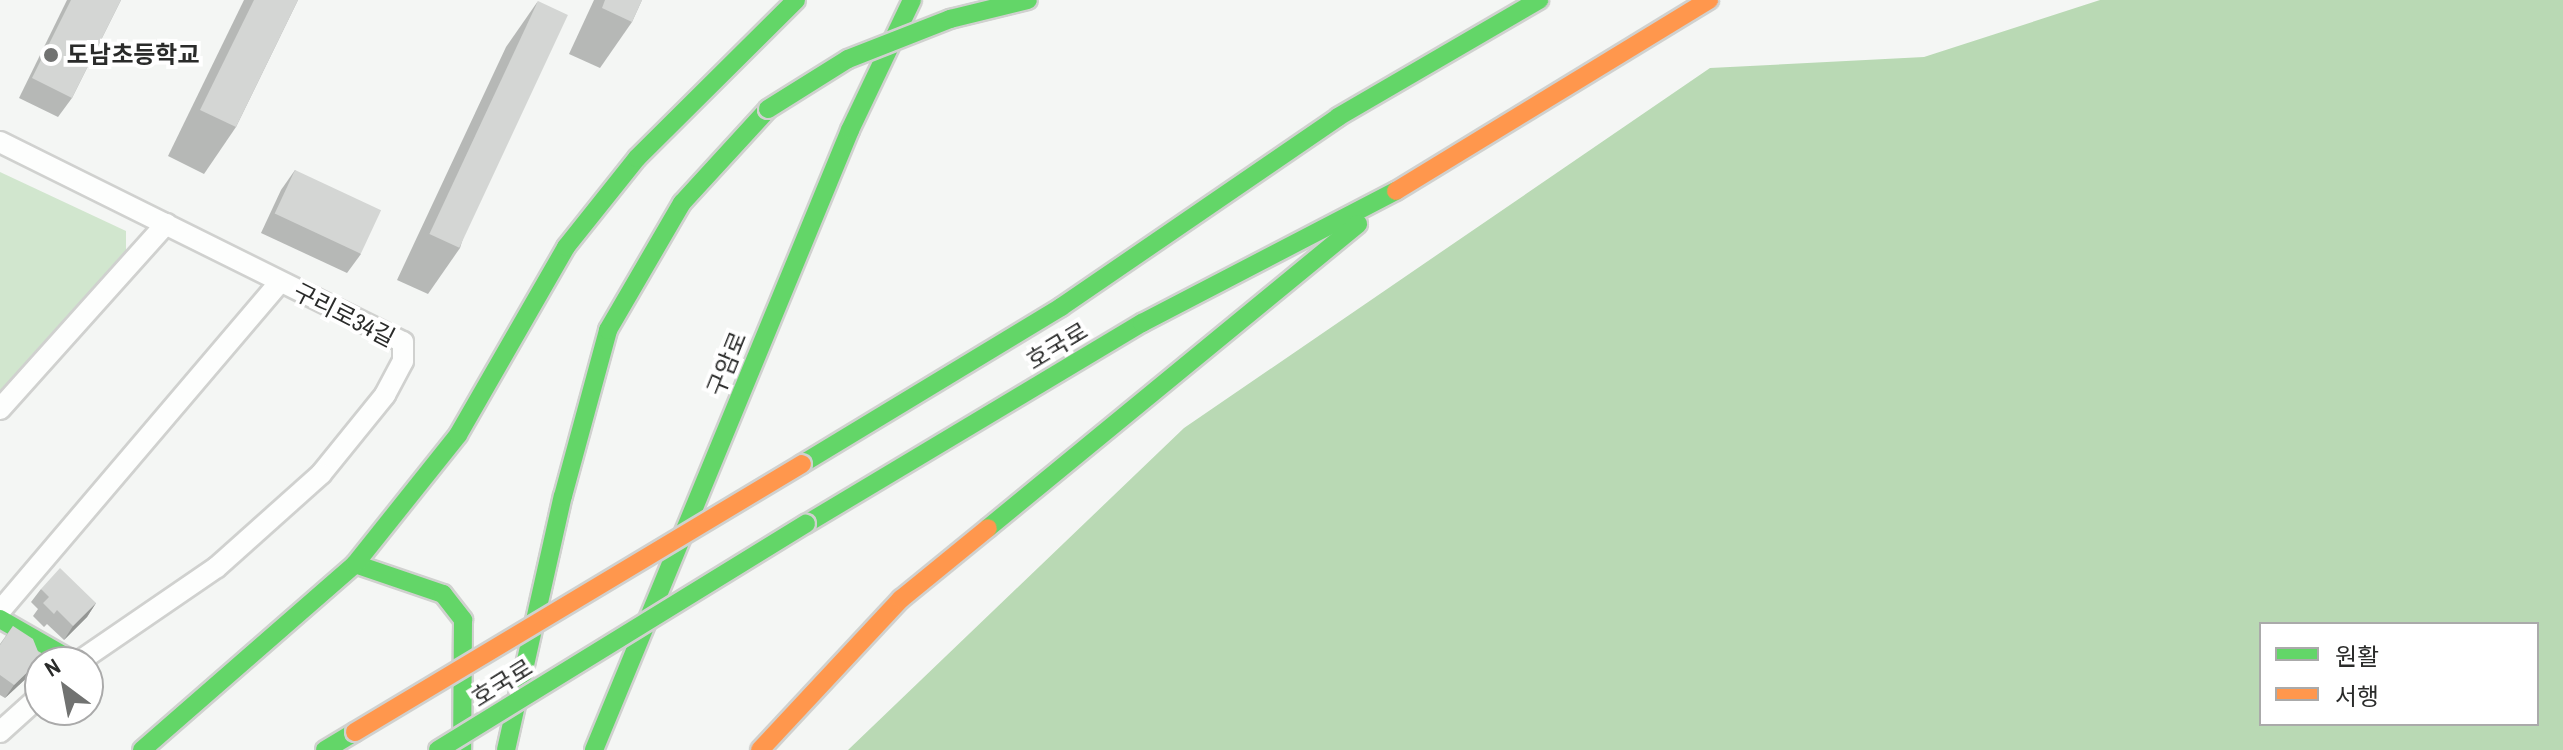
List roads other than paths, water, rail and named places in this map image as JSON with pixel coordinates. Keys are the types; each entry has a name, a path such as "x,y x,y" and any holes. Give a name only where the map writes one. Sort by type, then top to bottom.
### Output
{"main road":[{"path":"142,750 355,564 458,435 566,247 637,158 796,0"},
{"name":"구암로","path":"594,750 850,130 912,0"},
{"path":"506,750 563,496 608,330 682,203 768,109 848,59 950,19 1028,0"},
{"name":"호국로","path":"325,750 1061,307 1338,117 1539,0"},
{"name":"호국로","path":"438,750 1142,323 1386,197 1709,0"},
{"path":"760,750 901,599 1343,239 1386,197"},
{"path":"355,564 443,594 463,620 462,750"},
{"path":"0,619 48,646"}],"street":[{"name":"구리로34길","path":"0,142 403,342 403,361 385,395 321,474 272,522 217,567 101,646"},
{"path":"0,409 166,224"},
{"path":"0,611 280,282"},
{"path":"0,732 24,710"}],"place":[{"name":"도남초등학교","path":"51,55"}]}
